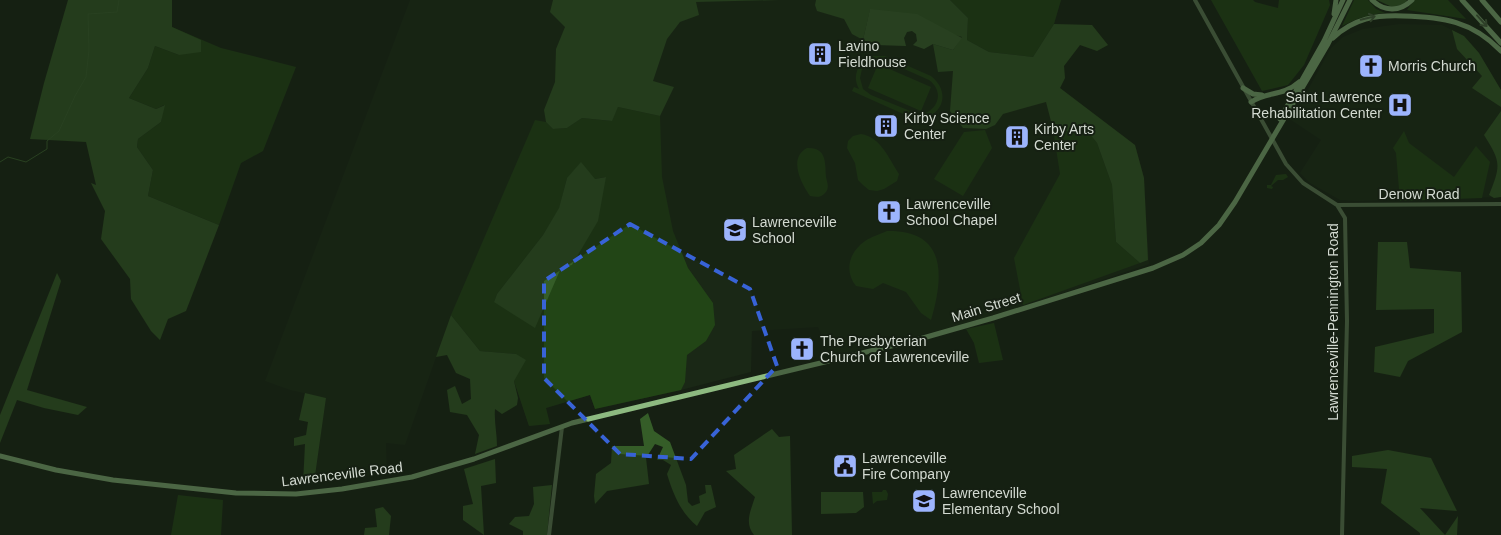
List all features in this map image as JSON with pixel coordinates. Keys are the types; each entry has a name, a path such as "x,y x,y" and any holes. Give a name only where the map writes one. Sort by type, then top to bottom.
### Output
{"highway":[{"path":"1326,42 1336,0"},
{"path":"1271,140 1301,80 1326,42 1343,0"},
{"path":"1271,140 1350,0"},
{"path":"1372,0 1380,7 1395,9 1404,6 1412,0"},
{"path":"1462,0 1501,43"},
{"path":"1482,0 1501,22"},
{"path":"1487,0 1495,15"},
{"path":"1326,42 1345,27 1367,17 1383,15 1429,16 1469,27 1501,51"},
{"path":"1243,88 1253,94 1281,93 1301,80"},
{"path":"1251,102 1262,95"},
{"name":"Main Street","path":"562,427 916,340 993,318 1165,263 1196,247 1220,225 1271,140"},
{"name":"Lawrenceville Road","path":"0,456 56,470 113,480 236,494 296,494 342,489 424,474 562,427"}],"street":[{"name":"Lawrenceville-Pennington Road","path":"1195,0 1286,164 1295,176 1310,189 1337,206 1343,213 1345,223 1347,321 1342,535"},
{"name":"Denow Road","path":"1337,206 1501,204"},
{"path":"549,535 562,427"}],"highlighted area":[{"path":"630,224 750,289 777,366 691,459 620,454 544,378 544,281"}],"shaded area":[{"path":"68,0 172,0 172,27 201,40 201,52 179,55 155,46 148,68 129,98 156,109 165,105 161,122 138,139 137,147 153,170 148,196 219,225 186,311 168,319 160,340 151,331 131,299 130,279 101,239 105,211 91,183 96,185 86,142 30,139"},
{"name":"Lawrenceville School","path":"410,0 1061,0 1054,24 1092,25 1108,45 1097,51 1080,45 1064,66 1065,78 1060,88 1135,145 1144,178 1149,264 1025,306 945,329 832,357 818,327 752,331 751,372 595,409 590,395 546,408 550,424 529,426 514,381 451,315 405,445 386,443 387,473 314,483 326,398 290,390 265,381"},
{"path":"553,0 779,0 696,2 699,15 680,22 667,39 653,81 674,87 660,116 618,107 612,121 582,118 567,128 553,129 546,122 544,110 555,82 556,49 565,27 550,12"},
{"path":"816,0 950,0 968,18 967,40 989,52 1033,57 1054,24 1092,25 1108,45 1097,51 1080,45 1064,66 1065,78 1060,88 1135,145 1144,178 1148,260 1140,263 1116,242 1112,185 1097,143 1084,127 1071,132 1053,129 1046,102 1003,114 995,125 986,129 963,128 950,111 953,71 938,72 933,44 953,50 962,37 870,10 863,40 852,34 844,19 817,11"},
{"path":"950,0 1061,0 1054,24 1033,57 989,52 967,40 968,18"},
{"path":"1211,0 1253,0 1278,8 1279,0 1329,0 1330,5 1304,65 1288,85 1262,91"},
{"path":"1354,0 1368,0 1376,9 1385,13 1363,17 1342,26"},
{"path":"1377,0 1407,0 1405,4 1392,7"},
{"path":"1414,0 1448,0 1466,19 1407,10"},
{"path":"870,9 917,14 962,38 953,50 933,44 924,49 913,45 917,41 916,34 912,31 907,32 904,38 906,46 876,45 863,40"},
{"name":"Saint Lawrence Rehabilitation Center","path":"1399,24 1442,25 1464,36 1479,53 1501,90 1501,197 1340,200 1310,183 1300,173 1321,140 1291,120 1331,48 1343,37 1363,29"},
{"path":"172,27 221,48 296,67 263,151 241,163 219,225 148,196 153,170 137,147 138,139 161,122 164,105 156,109 129,98 148,68 155,46 179,55"},
{"path":"1452,30 1464,36 1479,53 1501,90 1501,107 1472,88 1482,76 1457,49"},
{"path":"885,56 931,76 942,91 940,106 928,116 920,118 910,117 852,91 854,87 859,89 856,74 864,61 869,58","holes":["875,60 884,60 929,80 934,85 938,95 935,105 931,110 920,115 871,95 863,89 860,78 862,69"]},
{"path":"878,64 931,87 921,111 868,88"},
{"path":"618,107 660,116 662,177 673,231 688,268 713,303 715,325 706,341 687,355 685,382 681,390 595,409 590,395 546,408 550,424 529,426 514,381 516,354 480,351 451,315 535,120 546,122 553,129 567,128 582,118 611,121","holes":["605,177 572,264 561,267 494,302 497,294 543,235 559,209 567,178 595,179"]},
{"path":"1501,111 1501,197 1494,198 1489,195 1496,177 1497,164 1494,152 1484,135"},
{"path":"1084,127 1097,143 1112,185 1116,242 1140,263 1023,305 1014,258 1060,174 1053,129 1071,132"},
{"path":"985,130 992,148 963,196 934,179 964,132"},
{"path":"1404,131 1409,143 1454,177 1476,146 1490,162 1482,198 1400,201 1396,153 1393,148"},
{"path":"861,134 874,139 879,144 899,174 897,181 884,189 877,191 869,190 858,180 855,163 847,148 848,141 853,136"},
{"path":"807,148 818,150 822,153 825,161 827,191 823,195 816,197 810,196 798,171 798,158 801,152"},
{"path":"581,162 595,179 606,177 598,221 572,265 561,268 535,328 494,302 497,294 543,235 559,208 567,178"},
{"path":"1286,174 1288,177 1278,180 1271,186 1273,187 1272,189 1267,188 1267,185 1271,185 1276,175"},
{"path":"887,231 907,233 921,238 931,247 939,272 931,320 921,313 906,292 883,283 873,289 856,286 852,280 849,268 855,251 865,241"},
{"path":"1378,242 1407,242 1410,268 1461,272 1462,332 1408,361 1400,377 1374,372 1375,347 1434,333 1434,309 1376,310"},
{"path":"57,273 61,281 27,390 87,407 78,415 17,400 0,443 0,415"},
{"path":"451,315 480,351 516,354 526,360 514,381 518,398 517,405 502,414 495,409 497,446 475,454 479,435 467,415 450,412 447,390 455,386 462,404 471,399 470,379 456,373 447,355 436,357"},
{"path":"994,323 1003,360 979,363 974,343 966,329"},
{"path":"305,393 326,398 314,483 303,484 305,444 294,446 294,438 306,435 308,422 299,420"},
{"path":"648,413 654,431 670,442 686,485 688,502 692,506 700,503 699,496 706,493 705,485 711,485 716,507 705,512 697,526 678,503 667,474 671,465 663,460 657,460 663,447 655,444 646,458 649,484 607,491 595,504 596,474 611,463 612,446 644,446 640,419"},
{"path":"772,429 779,437 790,436 792,535 754,535 749,526 749,521 755,497 726,471 736,469 734,455"},
{"path":"1388,450 1431,458 1457,511 1420,508 1445,535 1420,535 1420,533 1381,503 1387,469 1352,467 1352,456"},
{"path":"495,459 496,483 481,486 484,535 463,520 463,506 473,504 464,469"},
{"path":"552,485 547,535 523,535 523,531 509,524 515,517 529,516 534,504 533,487"},
{"path":"886,490 888,494 887,500 877,501 873,504 872,492 882,492"},
{"path":"821,492 863,492 864,507 856,513 821,514"},
{"path":"178,495 223,500 221,535 171,535"},
{"path":"383,507 391,516 389,535 364,535 365,528 377,527 375,509"},
{"path":"1458,516 1457,535 1445,535"}],"waterway":[{"path":"0,162 8,157 26,162 47,149 47,141 59,131 86,77 89,50 88,14 117,12 119,0"}],"place":[{"name":"Lavino Fieldhouse","path":"820,54"},
{"name":"Morris Church","path":"1371,66"},
{"name":"Saint Lawrence Rehabilitation Center","path":"1400,105"},
{"name":"Kirby Science Center","path":"886,126"},
{"name":"Kirby Arts Center","path":"1017,137"},
{"name":"Lawrenceville School Chapel","path":"889,212"},
{"name":"Lawrenceville School","path":"735,230"},
{"name":"The Presbyterian Church of Lawrenceville","path":"802,349"},
{"name":"Lawrenceville Fire Company","path":"845,466"},
{"name":"Lawrenceville Elementary School","path":"924,501"}]}
